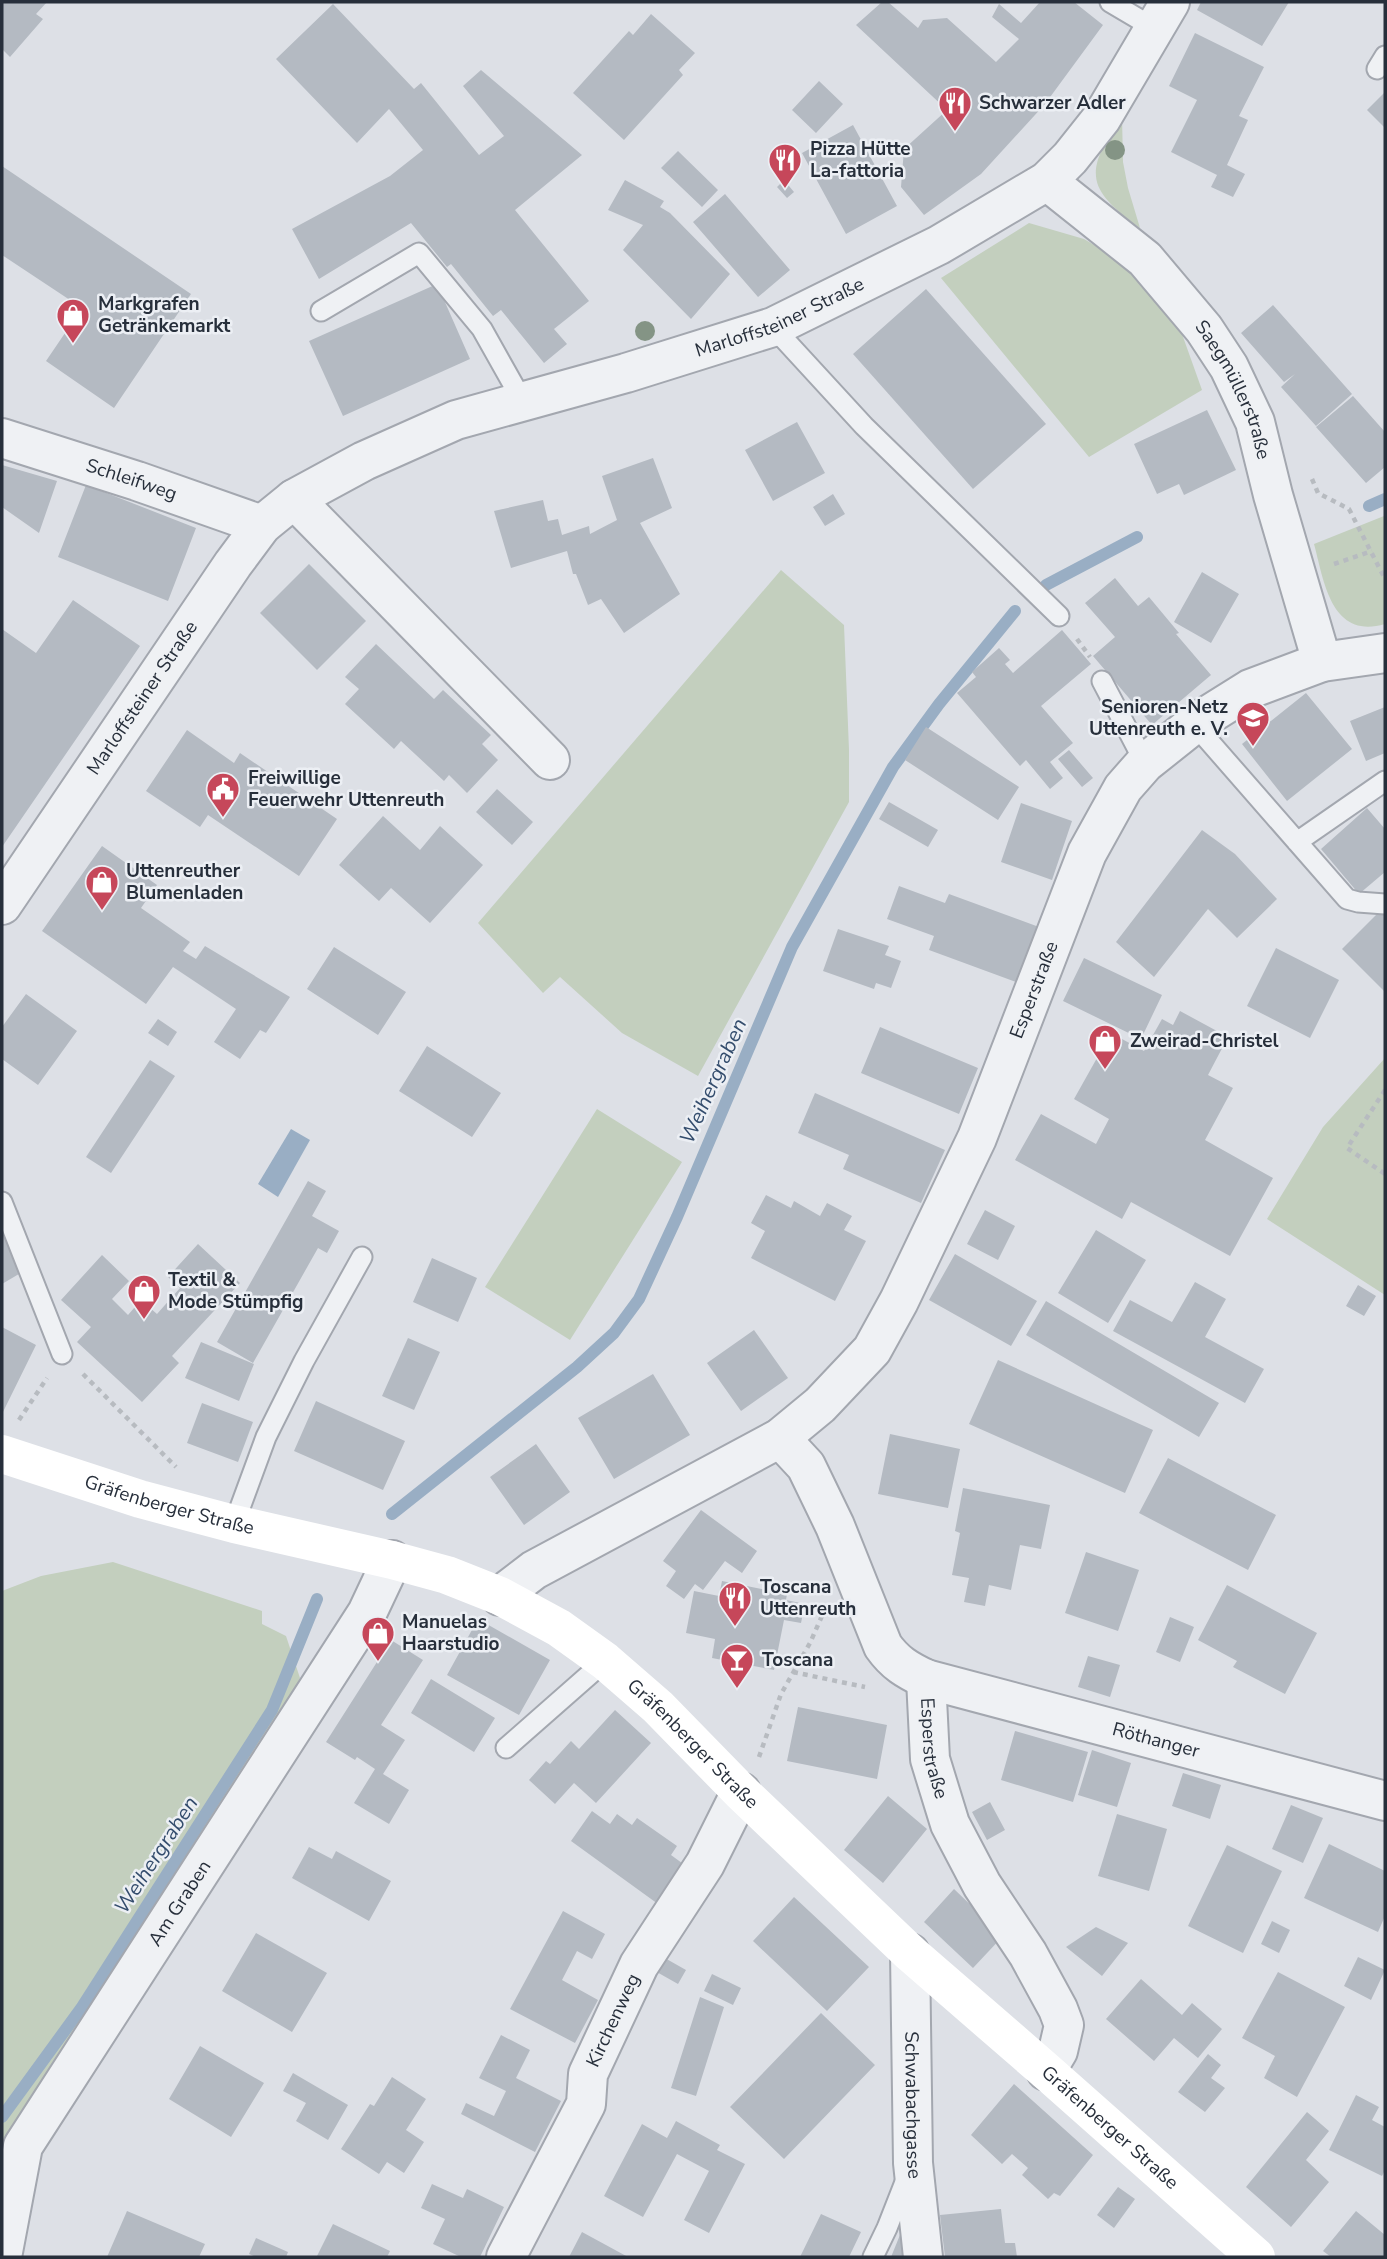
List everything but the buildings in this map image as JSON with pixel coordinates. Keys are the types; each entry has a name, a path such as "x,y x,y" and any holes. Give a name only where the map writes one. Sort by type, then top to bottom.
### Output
{"main road":[{"name":"Gräfenberger Straße","path":"9,1438 139,1499 447,1575 500,1596 559,1628 605,1661 658,1707 749,1778 910,1953 1256,2257"}],"street":[{"name":"Marloffsteiner Straße","path":"2,905 262,525 295,499 364,461 456,420 654,365 773,327 939,245 1047,181 1070,158 1101,119 1162,15"},
{"name":"Saegmüllerstraße","path":"1047,181 1145,259 1204,330 1229,367 1255,422 1273,495 1322,662"},
{"name":"Schleifweg","path":"2,438 262,525"},
{"path":"295,499 550,760"},
{"name":"Esperstraße","path":"500,1596 534,1570 780,1438 820,1405 872,1350 899,1301 977,1138 1087,853 1123,788 1145,763 1194,724 1250,689 1322,662 1385,653"},
{"name":"Esperstraße","path":"780,1438 806,1466 818,1490 883,1646 899,1665 926,1679 930,1759 950,1824 982,1885 1054,1999 1064,2025 1058,2051 1046,2071"},
{"name":"Am Graben","path":"2,2257 23,2146 354,1634 392,1560"},
{"name":"Röthanger","path":"926,1679 1385,1801"},
{"name":"Kirchenweg","path":"506,2257 586,2104 588,2074 639,1965 705,1864 749,1778"},
{"name":"Schwabachgasse","path":"910,1953 913,2163 923,2257"}],"lane":[{"path":"1110,2 1162,15"},
{"path":"321,311 419,253 482,329 523,402"},
{"path":"773,327 864,426 1059,616"},
{"path":"1102,681 1145,763"},
{"path":"1194,724 1348,899 1385,904"},
{"path":"1297,842 1385,781"},
{"path":"2,1202 62,1354"},
{"path":"234,1524 266,1437 304,1361 362,1257"},
{"path":"506,1748 605,1661"},
{"path":"873,2257 913,2163"}],"path":[{"path":"1349,509 1385,579"},
{"path":"1059,616 1085,649 1102,681"},
{"path":"1385,1090 1347,1148 1385,1174"},
{"path":"9,1438 62,1354 177,1468"},
{"path":"749,1778 781,1694 810,1643 826,1605"},
{"path":"793,1672 869,1688"}],"green space":[{"path":"1122,116 1123,162 1140,228 1108,201 1096,178 1101,151"},
{"path":"1029,223 1084,239 1128,265 1177,320 1202,390 1089,457 941,278"},
{"path":"1384,516 1385,624 1367,627 1353,623 1341,615 1333,604 1314,544"},
{"path":"781,570 844,625 849,802 698,1076 622,1033 560,977 543,993 478,923"},
{"path":"1385,1058 1385,1295 1267,1219 1323,1127"},
{"path":"597,1109 682,1162 570,1340 485,1287"},
{"path":"113,1562 262,1611 262,1624 286,1636 300,1678 284,1714 2,2177 2,1591 41,1576"}],"water":[{"path":"291,1129 310,1140 278,1197 258,1184"}],"waterway":[{"name":"Weihergraben","path":"1369,506 1385,499"},
{"path":"1046,585 1137,537"},
{"name":"Weihergraben","path":"392,1514 577,1367 614,1333 639,1299 677,1217 792,947 893,767 939,704 1015,611"},
{"name":"Weihergraben","path":"2,2117 82,2007 272,1710 317,1599"}],"place":[{"name":"Schwarzer Adler","path":"955,133"},
{"name":"Pizza Hütte La-fattoria","path":"785,190"},
{"name":"Markgrafen Getränkemarkt","path":"73,345"},
{"name":"Senioren-Netz Uttenreuth e. V.","path":"1253,748"},
{"name":"Freiwillige Feuerwehr Uttenreuth","path":"223,819"},
{"name":"Uttenreuther Blumenladen","path":"102,912"},
{"name":"Zweirad-Christel","path":"1105,1071"},
{"name":"Textil & Mode Stümpfig","path":"144,1321"},
{"name":"Toscana Uttenreuth","path":"735,1628"},
{"name":"Manuelas Haarstudio","path":"378,1663"},
{"name":"Toscana","path":"737,1690"}]}
